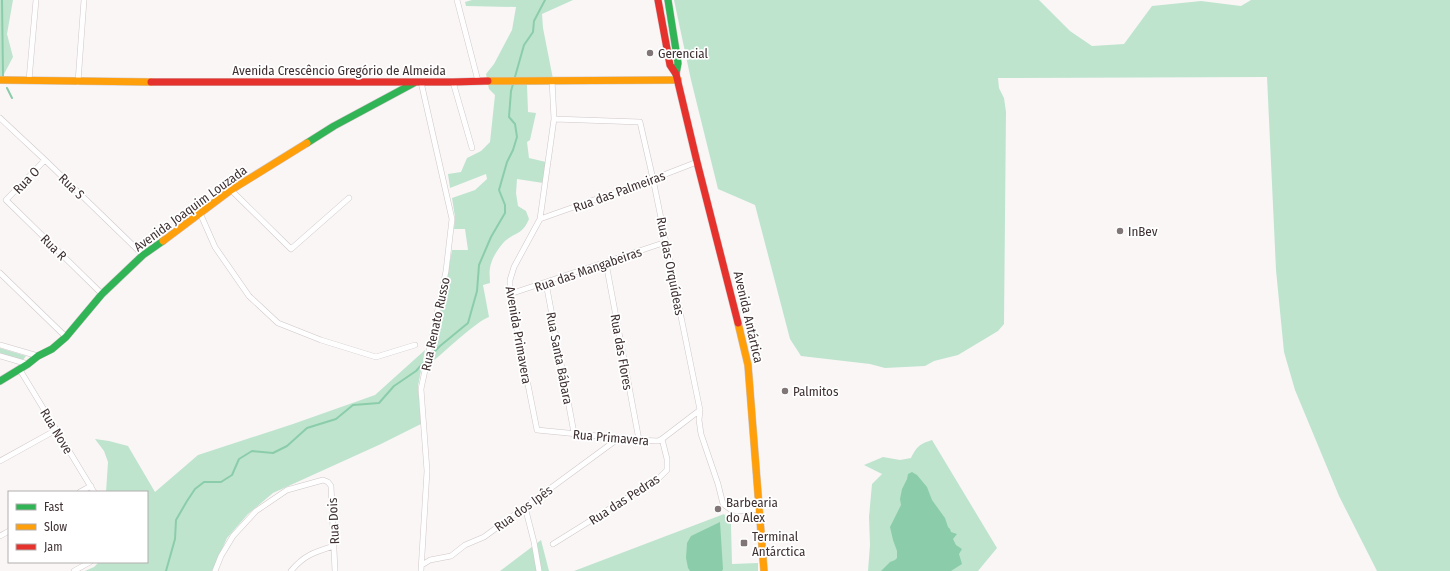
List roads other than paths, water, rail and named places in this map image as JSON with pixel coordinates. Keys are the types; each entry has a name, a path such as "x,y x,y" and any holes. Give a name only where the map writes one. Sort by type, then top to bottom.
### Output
{"main road":[{"name":"Avenida Antártica","path":"658,0 670,65 677,77 697,162 733,297 748,365 764,571"},
{"name":"Avenida Antártica","path":"668,0 678,63 677,77"},
{"name":"Avenida Crescêncio Gregório de Almeida","path":"0,80 78,82 453,82 677,77"},
{"name":"Avenida Joaquim Louzada","path":"0,381 20,370 38,356 52,349 66,337 102,294 143,255 231,190 334,126 418,82"}],"street":[{"path":"29,80 36,0"},
{"path":"78,82 84,0"},
{"path":"457,0 478,81"},
{"name":"Avenida Primavera","path":"536,430 510,294 510,280 514,267 540,219 554,119 552,80"},
{"name":"Rua Renato Russo","path":"418,82 452,219 446,271 421,389 427,471 421,571"},
{"path":"453,82 472,148"},
{"name":"Rua S","path":"0,118 143,255"},
{"name":"Rua das Orquídeas","path":"554,119 640,122 654,179 700,410 699,420 701,434 718,484 723,504 730,509 738,511 760,509"},
{"name":"Rua O","path":"6,200 45,160"},
{"name":"Rua das Palmeiras","path":"540,219 654,179 697,162"},
{"path":"231,190 291,249 349,198"},
{"name":"Rua R","path":"6,200 102,294"},
{"path":"200,213 216,247 250,296 278,322 321,340 376,357 415,345"},
{"name":"Rua das Mangabeiras","path":"510,294 666,242"},
{"name":"Rua das Flores","path":"606,263 639,440"},
{"path":"0,273 66,337"},
{"name":"Rua Santa Bábara","path":"546,283 574,433"},
{"path":"0,345 38,356"},
{"path":"0,356 28,364"},
{"name":"Rua Nove","path":"20,370 94,491"},
{"name":"Rua Primavera","path":"536,430 658,441 700,410"},
{"path":"0,461 56,430"},
{"name":"Rua dos Ipês","path":"422,565 430,560 456,554 465,545 484,537 619,438"},
{"name":"Rua das Pedras","path":"553,544 659,478 667,470 667,459 662,439"},
{"name":"Rua Dois","path":"215,571 221,556 233,536 256,511 287,490 323,480 328,482 331,486 335,571"},
{"path":"82,491 91,486"},
{"path":"525,507 534,542 539,571"},
{"path":"291,571 299,561 313,553 334,546"},
{"path":"74,571 88,563"}],"waterway":[{"path":"2,0 3,76"},
{"path":"429,357 468,323 477,291 479,265 491,237 505,213 505,205 499,190 507,162 517,137 515,124 509,117 511,91 524,45 533,32 534,21 545,0"},
{"path":"7,88 12,98"},
{"path":"166,571 175,539 176,520 195,489 204,482 221,482 232,475 239,459 252,451 273,453 287,446 307,428 336,419 353,405 379,403 394,386 416,371 425,361"}],"place":[{"name":"Gerencial","path":"650,53"},
{"name":"InBev","path":"1120,231"},
{"name":"Palmitos","path":"785,391"},
{"name":"Barbearia do Alex","path":"718,509"},
{"name":"Terminal Antárctica","path":"744,543"}]}
